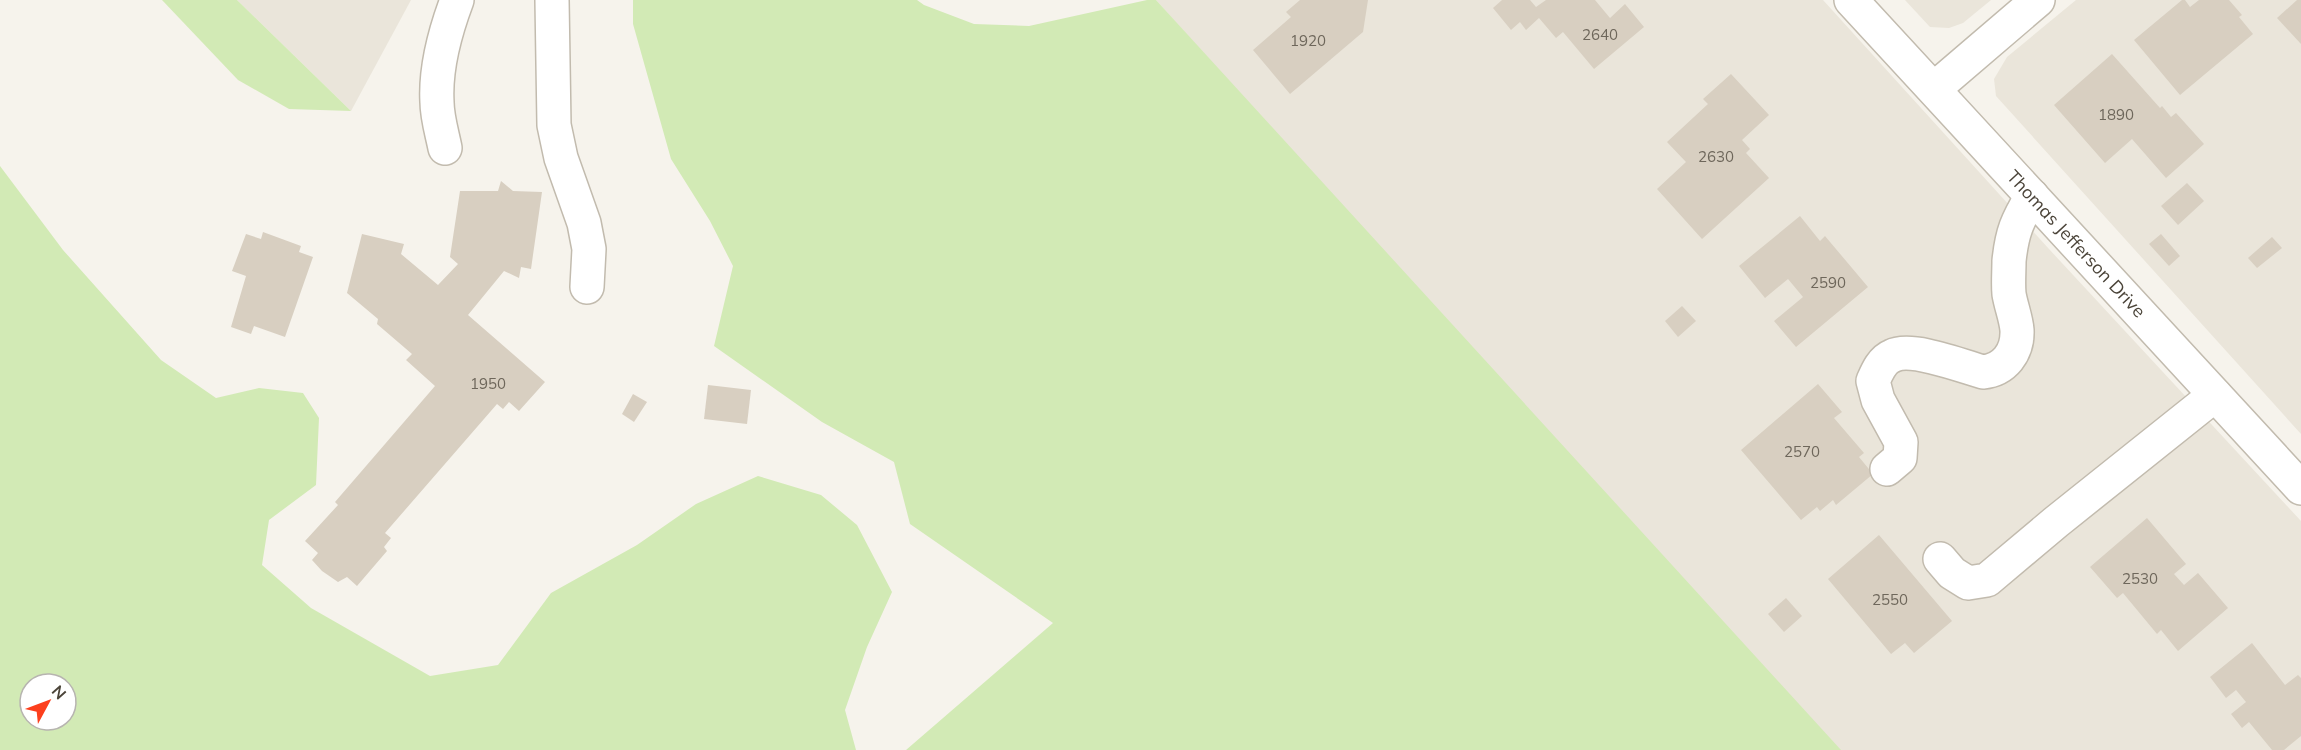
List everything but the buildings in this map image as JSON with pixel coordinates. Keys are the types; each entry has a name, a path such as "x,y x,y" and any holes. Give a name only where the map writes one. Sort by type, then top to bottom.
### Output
{"street":[{"path":"445,148 436,104 438,69 449,23 458,0"},
{"path":"552,0 554,125 561,158 586,231 589,249 587,287"},
{"name":"Thomas Jefferson Drive","path":"1851,0 2301,488"},
{"path":"1934,89 2038,0"},
{"path":"1887,469 1900,458 1901,442 1878,400 1873,381 1880,367 1892,356 1909,352 1983,372 1995,371 2006,363 2013,351 2017,332 2009,291 2009,261 2014,226 2032,196"},
{"path":"1940,559 1952,573 1968,583 1987,580 2215,395"}],"shaded area":[{"path":"237,0 411,0 351,111"},
{"path":"1156,0 1823,0 2049,249 2301,521 2301,750 1828,750"},
{"path":"1905,0 1991,0 1963,23 1949,28 1930,27"},
{"path":"2076,0 2301,0 2301,434 1996,96 1994,79 2007,57"}],"green space":[{"path":"162,0 237,0 351,111 289,109 238,80"},
{"path":"633,0 917,0 924,5 974,24 1029,26 1147,0 1156,0 1841,750 906,750 1053,623 910,524 894,462 822,422 714,346 733,266 710,221 671,159 633,24"},
{"path":"0,166 63,250 161,360 216,398 259,388 303,393 319,418 316,485 269,520 262,565 311,608 430,676 498,665 551,593 637,545 696,504 758,476 821,495 857,525 892,592 867,647 845,710 856,750 0,750"}]}
